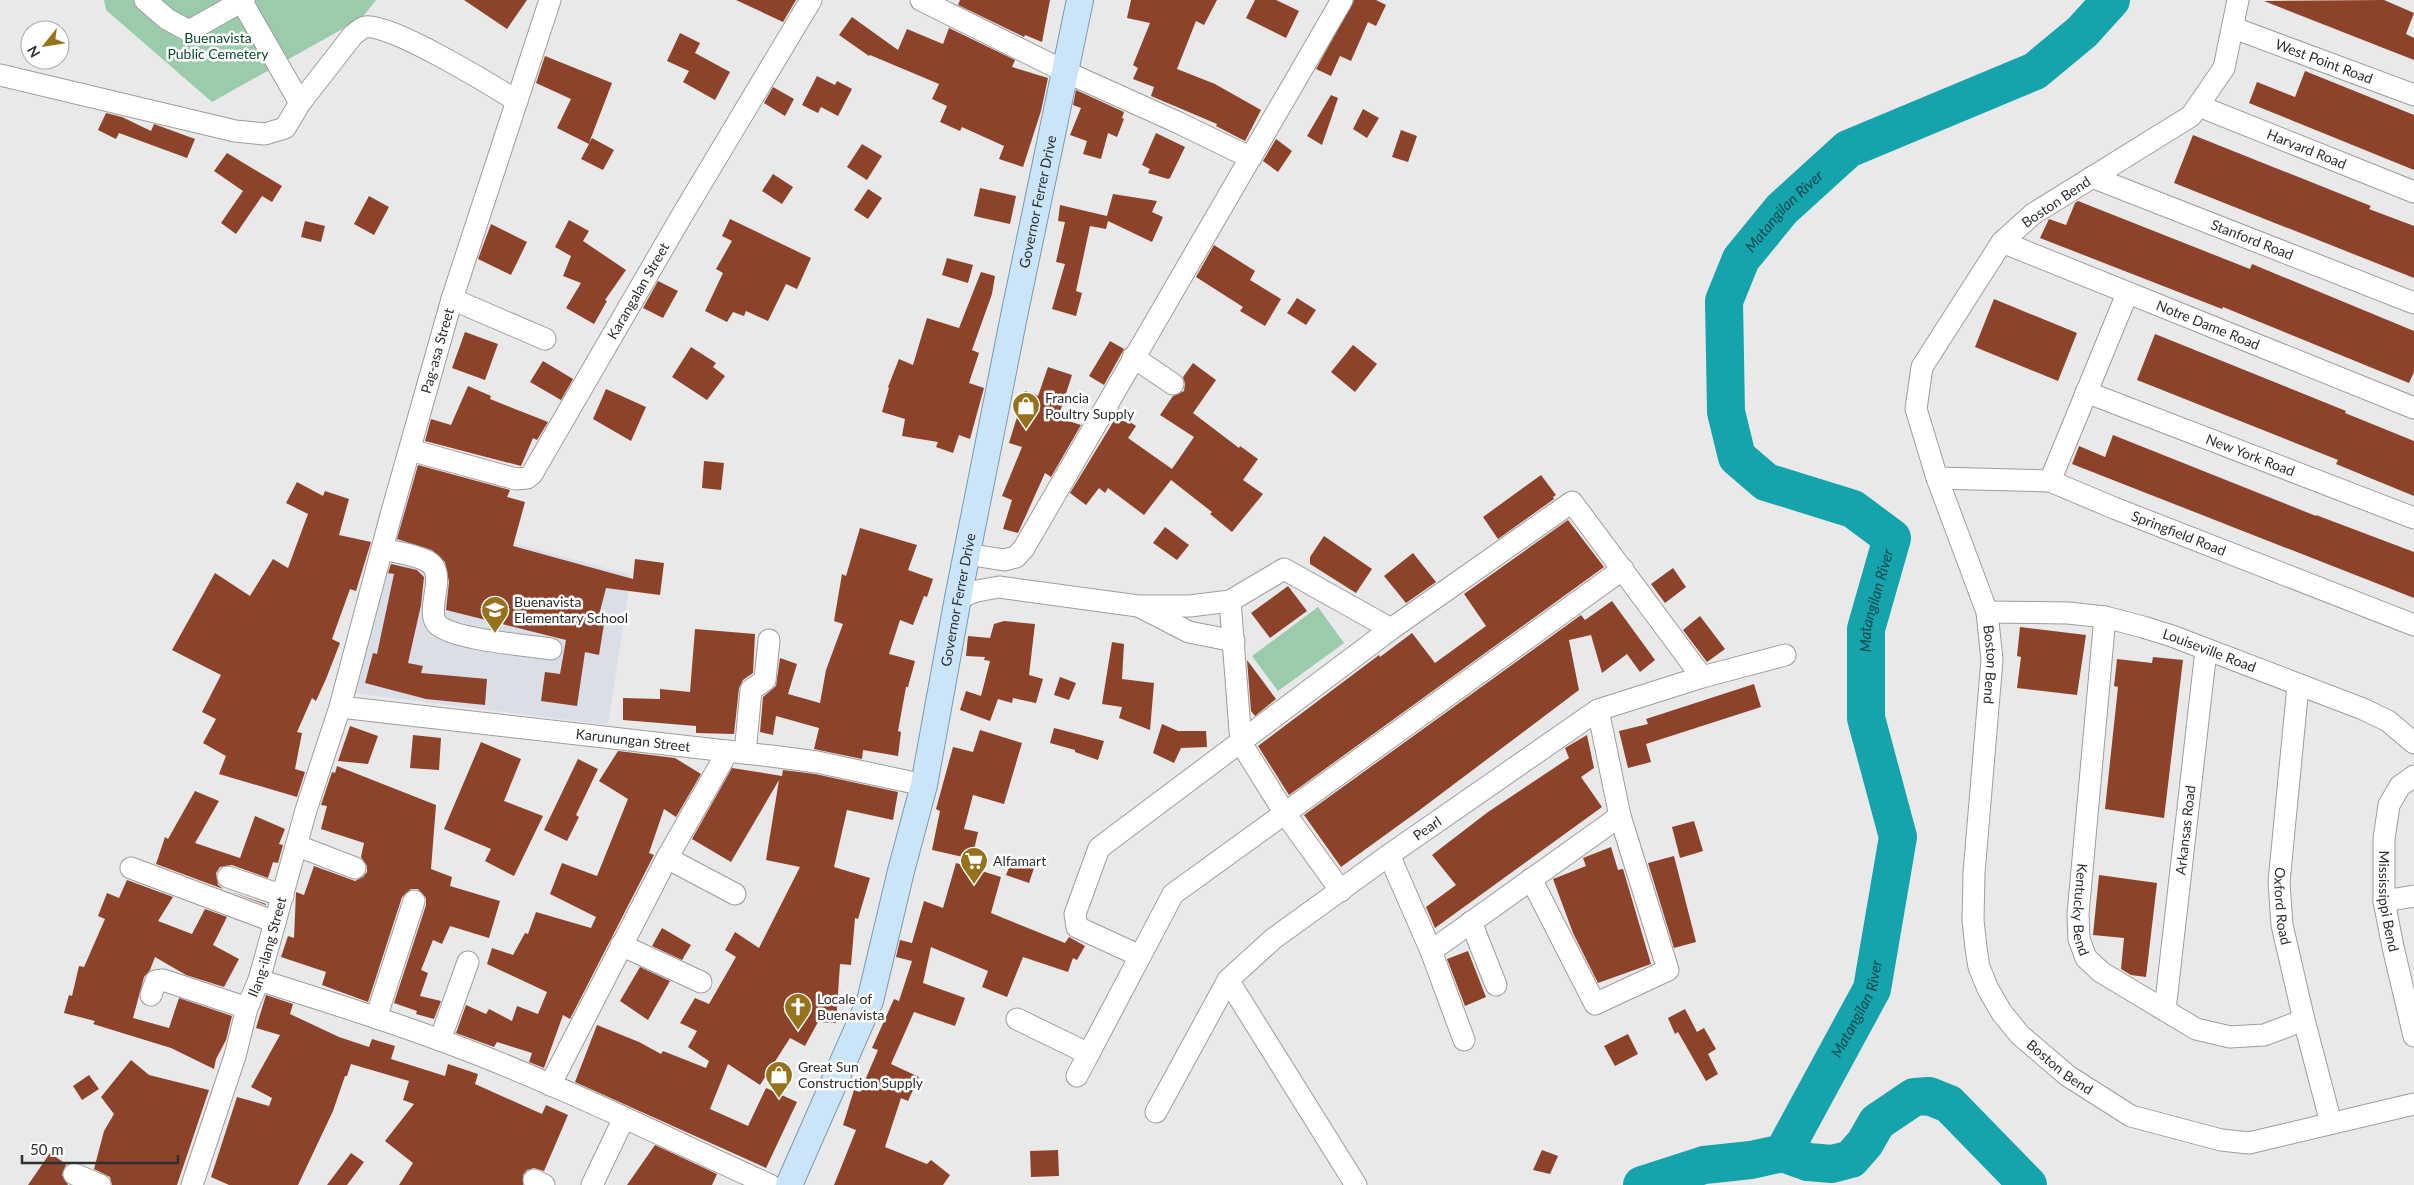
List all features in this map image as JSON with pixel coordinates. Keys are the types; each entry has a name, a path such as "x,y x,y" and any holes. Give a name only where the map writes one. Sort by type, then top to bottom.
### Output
{"main road":[{"name":"Governor Ferrer Drive","path":"789,1185 870,1001 924,785 958,598 1080,0"}],"street":[{"path":"145,0 167,19 189,31 242,1 300,103"},
{"name":"Karangalan Street","path":"410,450 516,478 527,478 532,474 684,212 811,0"},
{"path":"921,0 1066,72 1179,123 1250,158"},
{"path":"967,554 1004,560 1016,557 1024,548 1133,357 1342,0"},
{"name":"Boston Bend","path":"2238,0 2234,28 2224,68 2191,116 2033,214 2002,242 1922,367 1916,409 1937,478 1988,612 1992,660 1991,691 1974,873 1973,920 1979,967 1988,989 2002,1013 2020,1035 2068,1076 2131,1116 2221,1140 2249,1143 2273,1139 2331,1123 2414,1104"},
{"name":"Pag-asa Street","path":"340,707 452,299 517,101 542,3"},
{"path":"0,75 235,131 265,134 285,128 300,103 353,35 364,27 375,27 431,50 517,101"},
{"name":"West Point Road","path":"2234,28 2414,95"},
{"name":"Harvard Road","path":"2199,106 2414,192"},
{"name":"Stanford Road","path":"2092,177 2414,303"},
{"name":"Notre Dame Road","path":"2002,242 2127,294 2414,408"},
{"path":"2050,481 2127,294"},
{"path":"452,299 545,339"},
{"path":"1133,357 1173,384"},
{"name":"New York Road","path":"2086,392 2414,518"},
{"name":"Springfield Road","path":"1937,478 2050,481 2123,512 2414,625"},
{"path":"1140,956 1077,927 1074,920 1099,848 1242,743 1392,629 1572,502 1623,568 1702,677"},
{"path":"382,549 424,560 430,564 436,575 437,584 432,616 437,625 453,634 551,649"},
{"path":"1077,1076 1172,894 1623,568"},
{"path":"958,598 977,591 999,587 1138,606 1190,606 1230,601 1284,569 1392,629"},
{"path":"1230,601 1242,743 1284,812 1341,891"},
{"path":"1138,606 1189,632 1234,641"},
{"name":"Louiseville Road","path":"1988,612 2060,613 2105,617 2172,636 2298,686 2363,709 2388,721 2414,743"},
{"name":"Kentucky Bend","path":"2105,617 2078,914 2080,939 2086,958 2101,972 2196,1029 2230,1037 2264,1035 2304,1020"},
{"path":"550,1085 667,858 737,752 751,690 765,680 769,640"},
{"name":"Arkansas Road","path":"2165,1010 2206,650"},
{"name":"Pearl","path":"1156,1112 1228,980 1273,939 1389,855 1598,710 1702,677 1785,655"},
{"name":"Oxford Road","path":"2298,686 2279,882 2282,925 2331,1123"},
{"name":"Karunungan Street","path":"340,707 817,762 924,785"},
{"name":"Ilang-ilang Street","path":"192,1185 235,1056 246,1008 259,980 298,846 306,810 340,707"},
{"path":"1531,880 1595,1004 1668,970 1620,816 1598,710"},
{"name":"Mississippi Bend","path":"2414,776 2400,786 2389,805 2384,838 2384,900 2410,1004 2414,1036"},
{"path":"1431,951 1620,816"},
{"path":"298,846 355,868"},
{"path":"1389,855 1431,951 1464,1040"},
{"path":"667,858 735,894"},
{"path":"131,868 275,922"},
{"path":"228,877 283,896"},
{"path":"2384,900 2414,896"},
{"path":"376,1018 414,901"},
{"path":"1471,922 1496,985"},
{"path":"621,945 701,982"},
{"path":"440,1040 468,962"},
{"path":"151,995 156,981 162,980 246,1008"},
{"path":"259,980 440,1040 550,1085 770,1185"},
{"path":"1228,980 1356,1185"},
{"path":"1017,1019 1089,1054"},
{"path":"592,1185 624,1118"},
{"path":"74,1174 100,1185"}],"shaded area":[{"name":"Buenavista Elementary School","path":"398,512 631,575 608,725 353,693"}],"green space":[{"name":"Buenavista Public Cemetery","path":"104,0 376,0 362,18 212,102 106,10"},
{"path":"1318,607 1344,643 1278,691 1252,656"}],"building":[{"path":"464,0 527,0 507,29"},
{"path":"736,0 796,0 783,22"},
{"path":"960,0 1050,0 1042,42 1025,35 1024,37 958,5"},
{"path":"1131,0 1217,0 1204,25 1196,21 1177,69 1215,84 1261,110 1245,141 1216,126 1217,124 1151,96 1154,87 1133,79 1138,68 1133,65 1150,23 1127,18"},
{"path":"1255,0 1276,0 1299,11 1286,38 1246,18"},
{"path":"1354,0 1376,0 1386,5 1376,26 1368,22 1351,61 1340,56 1331,76 1316,69"},
{"path":"2384,0 2414,13 2406,34 2414,38 2414,60 2264,1"},
{"path":"852,17 898,50 907,29 943,44 949,28 1015,60 1012,67 1048,78 1041,111 1023,167 999,159 1004,146 962,127 960,131 940,122 947,106 932,99 939,84 869,56 839,35"},
{"path":"680,33 700,43 695,53 730,72 715,100 683,82 689,71 667,61"},
{"path":"545,56 612,83 589,143 592,138 614,150 603,170 581,159 589,144 557,128 571,99 536,83"},
{"path":"2305,71 2414,115 2414,170 2249,103 2257,82 2295,97"},
{"path":"817,76 835,85 837,81 852,89 838,116 821,107 818,113 802,105"},
{"path":"773,87 794,99 785,116 764,103"},
{"path":"1076,90 1124,112 1122,118 1124,119 1117,137 1108,133 1101,159 1083,154 1087,141 1070,135 1081,108 1073,105"},
{"path":"1331,95 1338,98 1322,145 1307,136"},
{"path":"1363,109 1379,118 1367,138 1353,129"},
{"path":"106,113 122,117 151,131 154,124 195,139 187,158 119,133 116,139 98,130"},
{"path":"1401,130 1417,136 1408,162 1392,157"},
{"path":"1156,133 1185,147 1168,179 1148,173 1150,169 1142,165"},
{"path":"2193,135 2371,206 2369,209 2414,226 2414,278 2174,183"},
{"path":"1276,139 1292,151 1278,172 1263,161"},
{"path":"862,144 882,156 867,180 847,167"},
{"path":"227,153 282,186 272,202 262,196 236,234 221,223 243,191 214,171"},
{"path":"773,174 793,187 782,204 762,191"},
{"path":"980,188 1016,196 1010,224 974,216"},
{"path":"868,189 882,198 868,219 854,210"},
{"path":"1113,194 1157,201 1152,212 1163,217 1152,242 1108,221 1106,229 1090,226 1076,291 1082,293 1076,316 1052,309 1065,264 1056,262 1065,222 1058,221 1060,205 1107,216"},
{"path":"369,196 389,207 374,235 354,224"},
{"path":"2078,201 2250,269 2252,264 2414,331 2414,372 2409,383 2223,307 2222,309 2040,238 2049,219 2066,225 2075,203"},
{"path":"730,219 811,258 797,289 786,284 768,321 746,311 744,316 733,312 727,322 705,311 723,273 716,269 732,241 722,236"},
{"path":"569,220 589,231 583,241 626,270 605,300 607,301 594,324 566,308 581,283 563,276 571,256 555,247"},
{"path":"305,221 325,226 321,242 301,237"},
{"path":"491,224 527,242 511,275 478,259"},
{"path":"1214,245 1255,271 1250,280 1281,299 1265,326 1240,311 1243,307 1196,277"},
{"path":"947,258 973,265 968,283 942,275"},
{"path":"981,272 995,276 992,294 972,350 979,353 969,383 984,388 970,439 959,435 953,453 936,447 938,442 902,436 905,419 882,412 888,387 899,359 913,365 927,318 959,328"},
{"path":"658,281 678,291 663,318 643,308"},
{"path":"1297,298 1316,310 1306,325 1287,313"},
{"path":"1994,299 2077,333 2058,381 1975,347"},
{"path":"465,332 498,344 485,380 452,368"},
{"path":"2155,334 2346,411 2345,413 2414,441 2414,496 2336,464 2338,460 2137,380"},
{"path":"1110,341 1124,349 1104,385 1089,376"},
{"path":"1353,345 1377,364 1355,392 1331,372"},
{"path":"691,347 716,363 713,367 725,376 707,400 672,377"},
{"path":"543,361 573,379 561,400 530,382"},
{"path":"1193,363 1216,380 1193,413 1239,448 1240,446 1258,459 1243,480 1263,494 1232,532 1210,514 1212,512 1171,480 1144,515 1108,488 1105,493 1099,488 1086,505 1070,493 1118,414 1136,426 1128,438 1172,469 1194,437 1160,415 1173,396 1184,391 1183,377"},
{"path":"1048,367 1072,375 1059,415 1063,416 1062,419 1081,425 1051,477 1045,473 1018,533 1003,529 1012,500 1002,496 1022,447 1009,443 1025,391 1038,396"},
{"path":"468,386 491,396 490,399 548,422 537,440 533,438 521,466 425,441 431,419 451,425"},
{"path":"606,389 646,407 631,441 593,419"},
{"path":"2113,435 2316,516 2414,552 2414,598 2072,464 2079,446 2105,457"},
{"path":"704,461 724,463 721,490 702,488"},
{"path":"418,465 510,490 507,497 525,502 513,546 633,579 635,559 664,563 660,595 606,588 597,623 604,624 599,655 585,652 577,706 541,701 545,672 560,674 566,640 446,610 449,582 445,562 432,550 397,539"},
{"path":"1541,475 1556,495 1553,497 1554,499 1498,539 1483,517"},
{"path":"297,482 323,496 325,491 349,499 339,535 371,542 356,591 350,589 332,639 340,643 326,679 316,701 312,698 297,732 302,733 295,769 305,772 297,797 219,774 226,756 203,743 216,719 202,712 221,675 172,650 215,573 250,596 273,559 288,568 308,514 286,503"},
{"path":"1568,520 1604,567 1289,795 1258,746 1379,655 1380,657 1412,633 1435,663 1486,626 1464,594"},
{"path":"1165,527 1189,545 1177,560 1153,543"},
{"path":"860,528 917,545 908,570 933,579 927,597 924,596 913,625 900,620 889,654 915,661 908,687 906,687 898,731 901,732 898,756 863,750 862,759 814,749 819,728 776,716 773,735 760,732 763,697 776,686 780,658 797,664 788,694 820,703 826,670 843,624 834,621 842,574 846,576"},
{"path":"1324,536 1372,569 1356,593 1310,564 1310,557"},
{"path":"1413,553 1436,582 1406,603 1384,576"},
{"path":"391,564 417,570 424,577 421,605 408,663 423,666 421,673 487,679 485,705 426,699 365,683 373,653 377,654 394,574 388,573"},
{"path":"1673,568 1686,587 1665,603 1651,584"},
{"path":"1288,586 1307,611 1270,638 1251,613"},
{"path":"1612,601 1655,660 1640,672 1627,654 1602,673 1591,635 1569,640 1579,690 1341,867 1304,815 1581,615 1585,620"},
{"path":"1700,616 1725,649 1707,662 1683,630"},
{"path":"1004,621 1035,624 1029,675 1043,679 1036,703 1013,698 1012,703 998,699 990,721 960,710 966,691 981,696 990,661 984,660 985,657 966,656 968,636 990,638 994,624"},
{"path":"2020,627 2086,635 2077,695 2017,688 2021,657 2017,656"},
{"path":"695,629 755,634 753,673 743,680 739,688 734,734 696,733 696,726 623,720 623,698 660,699 660,689 690,692"},
{"path":"1112,642 1124,644 1122,679 1154,683 1150,730 1119,718 1122,707 1102,704"},
{"path":"2153,657 2183,660 2164,818 2105,809 2118,687 2114,686 2117,659 2152,663"},
{"path":"1247,660 1276,699 1255,716 1251,711"},
{"path":"1060,677 1076,683 1069,700 1054,695"},
{"path":"1754,684 1761,707 1646,744 1651,762 1628,768 1619,731 1648,724 1646,719"},
{"path":"1162,724 1178,731 1206,731 1207,747 1181,748 1174,763 1153,753"},
{"path":"350,726 378,736 368,764 338,761"},
{"path":"1054,728 1104,741 1098,760 1075,752 1075,750 1050,743"},
{"path":"980,730 1022,743 1004,804 973,795 964,829 978,832 972,859 932,850 940,811 936,809 953,747 973,752"},
{"path":"413,735 441,738 439,770 410,768"},
{"path":"1587,735 1594,768 1581,777 1602,807 1435,928 1426,907 1456,885 1432,855 1488,812 1569,758 1565,748"},
{"path":"481,742 521,759 504,801 543,816 514,876 485,861 491,849 444,829"},
{"path":"618,751 675,758 701,774 676,817 664,809 649,853 654,855 570,1019 563,1015 544,1068 529,1062 532,1053 497,1042 494,1047 456,1033 466,1005 486,1014 489,1009 512,1021 517,1006 538,1014 547,992 487,964 492,948 513,955 525,933 528,934 536,912 591,928 596,917 550,894 562,863 597,876 628,799 599,781"},
{"path":"578,759 598,769 576,815 579,817 567,841 544,830"},
{"path":"337,766 436,805 431,869 452,877 450,886 500,901 489,938 450,926 442,944 433,940 421,970 428,973 420,996 441,1001 434,1019 416,1014 417,1011 394,1003 426,905 426,898 418,889 411,889 402,897 368,1002 322,985 326,972 281,957 288,936 294,938 296,892 304,895 314,866 355,881 363,877 367,872 367,866 361,857 364,843 321,829 327,806 321,805 332,772 335,773"},
{"path":"732,768 782,776 783,770 815,774 898,792 893,820 847,810 834,867 870,878 858,919 855,918 851,965 840,964 836,1023 818,1022 805,1046 790,1038 760,1085 728,1064 710,1109 748,1126 766,1088 797,1102 766,1168 575,1082 597,1025 639,1042 661,1054 663,1051 706,1068 709,1061 688,1047 697,1031 680,1023 695,998 709,1004 736,957 725,950 735,932 759,948 800,867 766,860 779,780 731,862 692,839"},
{"path":"195,791 219,801 195,843 240,858 255,816 285,829 279,844 283,845 278,863 273,862 268,878 232,865 220,867 216,873 218,885 223,889 156,864 165,837 168,839"},
{"path":"1694,821 1703,851 1680,858 1672,827"},
{"path":"1611,847 1618,870 1623,869 1651,964 1598,983 1573,933 1553,879 1586,866 1583,858"},
{"path":"1674,856 1696,942 1674,948 1648,863"},
{"path":"1012,860 1034,868 1029,883 1006,875"},
{"path":"956,863 1001,877 991,913 1065,943 1069,937 1085,946 1077,960 1073,958 1068,972 1023,957 1007,997 982,987 988,971 931,947 923,983 965,998 955,1026 914,1012 891,1064 919,1077 908,1101 901,1098 885,1147 927,1164 931,1160 950,1175 943,1185 834,1185 856,1130 843,1125 854,1090 860,1092 878,1050 872,1048 894,999 899,1001 912,961 896,957 900,940 912,943 924,901 943,908"},
{"path":"2099,875 2157,883 2146,977 2131,975 2121,969 2124,938 2093,935"},
{"path":"127,880 173,897 158,921 192,934 205,909 227,917 213,945 239,959 224,987 186,975 155,957 150,970 144,977 133,1018 169,1028 179,998 232,1016 226,1040 216,1059 214,1069 171,1048 93,1024 95,1021 64,1013 69,995 72,996 79,966 84,967 105,919 98,916 107,893 119,898"},
{"path":"224,889 266,904 266,905"},
{"path":"662,928 691,945 682,960 652,946"},
{"path":"1468,951 1486,997 1465,1006 1447,959"},
{"path":"640,967 670,981 648,1020 620,1001"},
{"path":"266,995 293,1004 290,1014 339,1037 369,1047 372,1039 395,1046 391,1059 445,1076 448,1064 478,1074 475,1084 542,1114 546,1105 568,1115 544,1171 534,1168 527,1170 523,1175 523,1185 399,1185 413,1163 385,1141 414,1104 403,1100 409,1081 351,1064 333,1111 298,1185 229,1185 211,1177 237,1097 269,1106 272,1098 251,1087 280,1035 256,1028"},
{"path":"1685,1009 1697,1032 1704,1028 1716,1049 1708,1054 1718,1074 1706,1081 1678,1032 1675,1034 1668,1018"},
{"path":"1628,1034 1638,1054 1615,1066 1604,1046"},
{"path":"131,1060 149,1075 209,1090 177,1185 112,1185 110,1177 94,1169 104,1131 114,1114 101,1097"},
{"path":"89,1075 99,1089 82,1100 73,1086"},
{"path":"655,1145 717,1174 712,1185 627,1185"},
{"path":"1058,1150 1059,1176 1031,1177 1030,1151"},
{"path":"1542,1150 1558,1156 1550,1174 1533,1170"},
{"path":"50,1153 66,1164 62,1175 68,1185 28,1185"},
{"path":"351,1153 364,1162 347,1185 327,1185"}],"waterway":[{"name":"Matangilan River","path":"1642,1185 1704,1165 1751,1160 1783,1153 1872,989 1898,837 1866,718 1866,629 1892,538 1853,509 1766,482 1737,457 1726,412 1724,301 1741,259 1782,209 1848,149 2035,71 2082,32 2111,0"},
{"path":"1783,1153 1808,1162 1832,1164 1851,1159 1865,1143 1877,1122 1914,1097 1929,1096 1949,1104 2028,1185"}],"place":[{"name":"Francia Poultry Supply","path":"1026,430"},
{"name":"Buenavista Elementary School","path":"495,634"},
{"name":"Alfamart","path":"974,885"},
{"name":"Locale of Buenavista","path":"798,1031"},
{"name":"Great Sun Construction Supply","path":"779,1099"}]}
